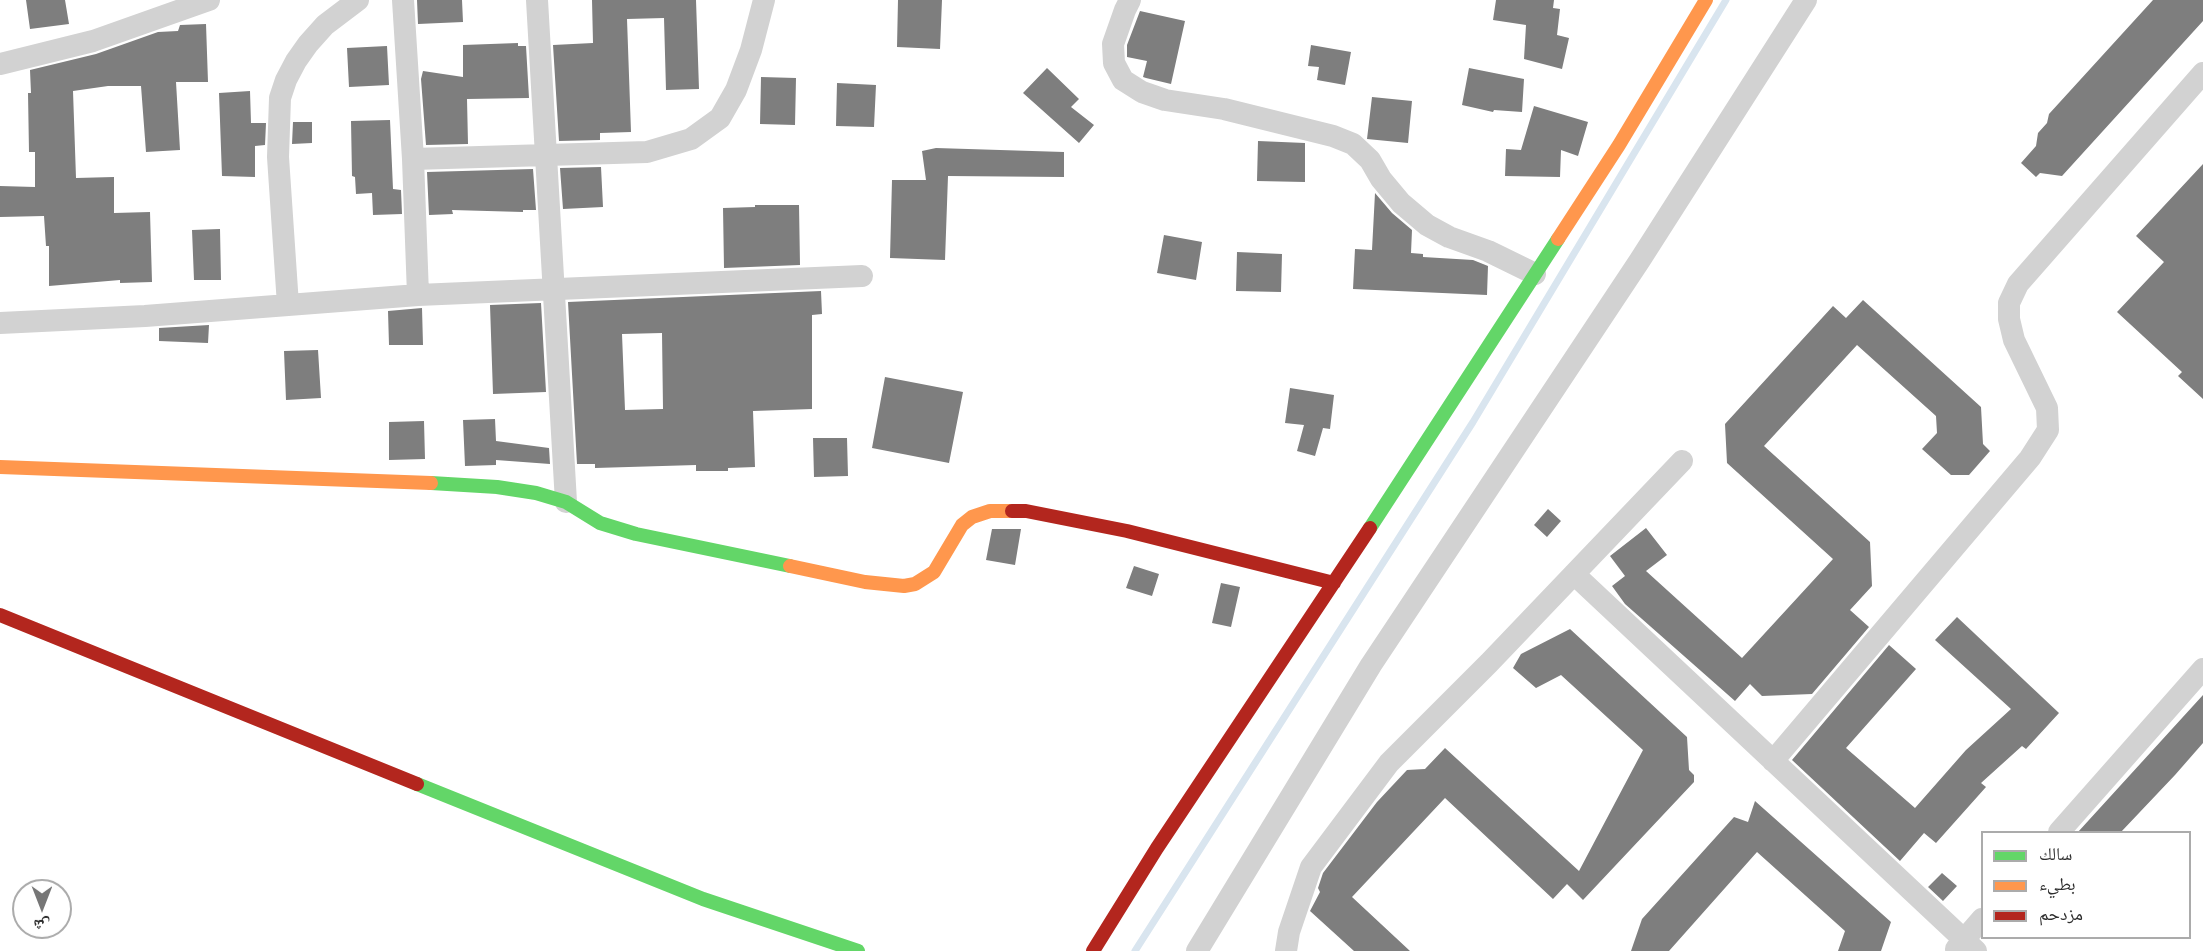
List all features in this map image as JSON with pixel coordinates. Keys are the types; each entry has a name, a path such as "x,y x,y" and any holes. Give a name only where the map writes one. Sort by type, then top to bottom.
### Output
{"street":[{"path":"0,64 93,41 209,0"},
{"path":"288,305 278,157 280,98 291,70 308,44 325,25 358,0"},
{"path":"403,0 413,159 418,295"},
{"path":"537,0 566,502"},
{"path":"413,159 647,152 691,139 720,118 736,90 752,50 764,0"},
{"path":"1130,0 1113,44 1114,63 1123,80 1142,92 1165,100 1224,109 1333,136 1353,144 1370,160 1381,179 1401,203 1427,225 1449,237 1488,251 1535,274"},
{"path":"1093,951 1157,848 1334,583 1620,145 1706,0"},
{"path":"1197,951 1371,665 1634,270 1806,0"},
{"path":"1773,760 2030,458 2048,430 2047,408 2014,340 2009,319 2009,303 2018,284 2203,73"},
{"path":"0,323 145,316 418,295 862,276"},
{"path":"1286,951 1289,932 1311,867 1389,763 1489,663 1682,461"},
{"path":"0,468 441,483 526,492 566,502 600,523 636,534 883,584 904,586 926,579 941,563 962,525 972,517 990,511 1026,511 1127,531 1334,583"},
{"path":"1574,574 1773,760 1965,947 1981,922"},
{"path":"0,615 692,895 858,951"},
{"path":"2060,831 2203,669"}],"building":[{"path":"26,0 65,0 69,24 30,29"},
{"path":"417,0 462,0 463,22 418,24"},
{"path":"592,0 696,0 699,89 666,90 664,18 627,19 631,132 600,133 600,140 559,141 553,45 593,43"},
{"path":"898,0 942,0 940,49 897,47"},
{"path":"1496,0 1554,0 1553,8 1560,9 1557,35 1569,38 1562,69 1524,59 1526,25 1493,20"},
{"path":"2153,0 2203,0 2203,21 2062,176 2040,173 2036,177 2021,163 2036,146 2038,133 2047,123 2049,114"},
{"path":"1140,11 1185,21 1171,84 1143,77 1147,61 1127,57 1127,45"},
{"path":"206,24 208,82 176,82 180,150 146,152 141,86 108,86 73,91 76,178 114,177 114,213 150,212 152,282 120,283 120,280 49,286 49,246 46,246 44,216 0,217 0,186 35,187 35,152 29,152 30,70 96,54 158,32 178,31 180,25"},
{"path":"518,43 518,46 526,46 529,98 467,99 468,144 426,145 421,79 423,71 463,77 463,45"},
{"path":"1311,45 1351,52 1345,85 1317,80 1319,67 1308,66"},
{"path":"387,46 389,85 349,87 347,48"},
{"path":"1047,68 1079,99 1071,107 1094,125 1079,143 1023,93"},
{"path":"1469,68 1524,79 1522,112 1494,110 1493,112 1462,105"},
{"path":"761,77 796,78 795,125 760,124"},
{"path":"837,83 876,85 874,127 836,126"},
{"path":"250,91 251,123 266,123 265,145 255,146 255,177 222,176 219,93"},
{"path":"1372,97 1412,101 1408,143 1367,139"},
{"path":"1534,106 1588,122 1578,156 1561,150 1560,177 1505,176 1506,149 1521,150"},
{"path":"390,120 393,189 401,190 402,214 373,215 372,193 356,194 355,177 352,176 351,121"},
{"path":"293,122 312,122 312,143 292,144"},
{"path":"1258,141 1305,143 1305,182 1257,181"},
{"path":"936,148 1064,152 1064,177 948,176 945,260 890,258 892,180 926,180 922,151"},
{"path":"2203,164 2203,399 2178,376 2182,372 2117,312 2164,262 2136,236"},
{"path":"601,167 603,207 563,209 560,168"},
{"path":"533,169 536,210 523,210 523,212 452,210 453,214 429,215 427,172"},
{"path":"1375,193 1392,213 1412,230 1411,253 1423,254 1423,257 1473,260 1488,266 1487,295 1353,289 1355,249 1372,250"},
{"path":"755,205 799,205 800,265 724,268 723,208 755,207"},
{"path":"220,229 221,280 194,280 192,230"},
{"path":"1164,235 1202,242 1196,280 1157,273"},
{"path":"1237,252 1282,254 1281,292 1236,291"},
{"path":"821,291 822,314 812,315 812,409 753,411 755,467 728,468 728,471 696,471 696,465 595,468 595,464 577,464 568,302","holes":["662,333 663,409 625,410 622,334"]},
{"path":"1863,300 1981,407 1983,444 1990,451 1969,475 1951,475 1922,449 1937,433 1936,416 1857,345 1764,446 1870,542 1872,586 1850,610 1869,627 1812,694 1762,696 1750,684 1735,701 1625,604 1612,586 1625,576 1610,556 1646,528 1667,555 1646,571 1742,658 1833,559 1727,463 1725,424 1833,306 1846,318"},
{"path":"541,303 546,392 493,394 490,305"},
{"path":"422,308 423,345 389,345 388,311"},
{"path":"209,325 208,343 159,341 159,328"},
{"path":"318,350 321,398 286,400 284,351"},
{"path":"885,377 963,392 949,463 872,448"},
{"path":"1290,388 1334,395 1330,429 1323,428 1315,456 1297,451 1304,425 1285,423"},
{"path":"495,419 496,441 549,448 550,464 496,460 496,465 465,466 463,420"},
{"path":"424,421 425,459 389,460 389,422"},
{"path":"813,438 847,438 848,476 814,477"},
{"path":"1548,509 1561,521 1547,537 1534,525"},
{"path":"992,529 1021,529 1015,565 986,560"},
{"path":"1134,566 1159,574 1152,596 1126,588"},
{"path":"1221,583 1240,587 1231,627 1212,623"},
{"path":"1957,617 2059,713 2026,749 2022,746 1981,783 1986,787 1936,843 1924,833 1900,861 1792,760 1889,645 1916,669 1846,748 1915,808 1966,750 2011,709 1935,640"},
{"path":"1570,629 1687,737 1689,770 1694,775 1694,782 1583,900 1567,884 1553,899 1445,798 1352,897 1410,951 1354,951 1310,911 1320,892 1318,888 1323,873 1377,802 1407,770 1425,769 1445,748 1579,871 1643,750 1561,675 1536,688 1513,668 1521,654"},
{"path":"2203,695 2203,743 2175,775 2122,831 2079,831"},
{"path":"1755,801 1891,922 1881,951 1838,951 1845,931 1757,852 1669,951 1631,951 1642,919 1734,817 1748,822"},
{"path":"1942,873 1957,886 1943,901 1928,887"}],"waterway":[{"path":"1135,951 1473,422 1726,0"}],"traffic: fast":[{"path":"1370,528 1558,239"},
{"path":"431,483 497,487 536,493 566,502 600,523 636,534 790,566"},
{"path":"417,784 703,899 858,951"}],"traffic: slow":[{"path":"1558,239 1619,145 1706,0"},
{"path":"0,467 431,483"},
{"path":"790,566 865,582 904,586 915,584 934,572 962,525 972,517 990,511 1012,511"}],"traffic: jam":[{"path":"1012,511 1026,511 1127,531 1334,583"},
{"path":"1093,951 1157,848 1370,528"},
{"path":"0,615 417,784"}]}
